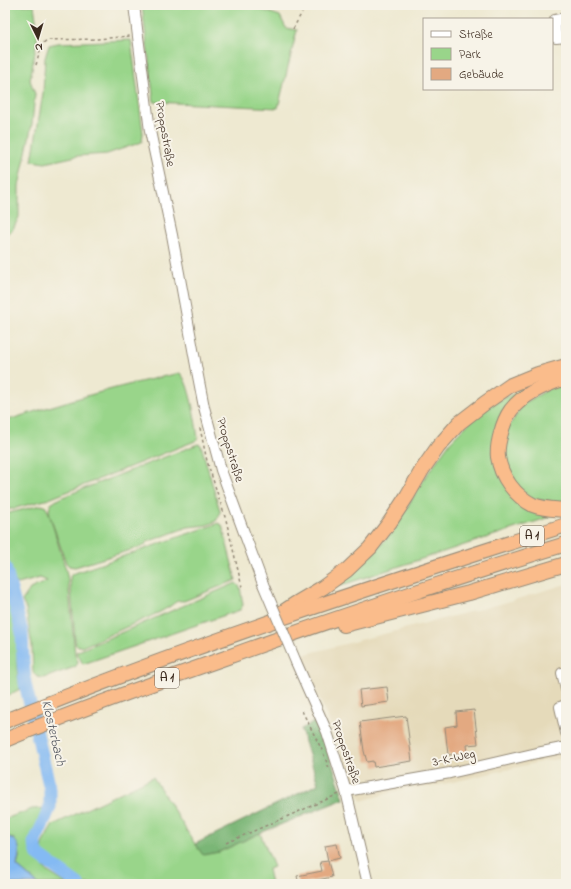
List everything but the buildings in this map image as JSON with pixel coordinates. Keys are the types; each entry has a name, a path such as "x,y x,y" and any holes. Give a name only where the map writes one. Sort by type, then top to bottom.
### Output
{"highway":[{"path":"267,622 322,588 347,570 370,548 390,522 438,447 459,423 511,385 538,374 566,366"},
{"path":"566,378 543,386 523,398 511,411 503,425 499,440 498,456 502,471 509,485 520,497 534,506 566,510"},
{"name":"A 1","path":"5,721 38,707 267,622 566,525"},
{"name":"A 1","path":"5,740 151,684 391,599 566,544"},
{"path":"292,634 343,625 450,598 566,564"}],"street":[{"name":"Proppstraße","path":"134,5 150,131 172,235 196,371 204,407 221,470 263,584 327,732 346,791 368,884"},
{"path":"566,18 555,20 556,38 566,37"},
{"path":"566,672 562,673 566,689"},
{"path":"566,705 560,707 566,733"},
{"name":"3-K-Weg","path":"346,791 450,773 562,748 566,750"}],"path":[{"path":"293,29 306,5"},
{"path":"36,65 42,44 47,40 98,39 138,36"},
{"path":"302,711 322,750 330,772"},
{"path":"226,843 346,791"}],"shaded area":[{"path":"566,584 566,764 560,759 544,761 431,787 407,788 361,801 302,655 504,603"}],"green space":[{"path":"5,5 34,5 38,35 30,80 35,94 32,124 19,186 19,217 13,229 5,235"},
{"path":"142,5 247,5 280,16 286,28 297,30 278,108 154,102"},
{"path":"131,40 143,133 142,142 107,154 77,156 45,163 32,161 43,93 45,58 49,45 58,43"},
{"path":"180,373 184,378 190,394 198,439 49,499 5,510 5,421 92,394"},
{"path":"535,382 518,398 493,453 520,504 550,517 339,586 393,532 423,480 451,441 483,409"},
{"path":"566,384 566,505 530,498 511,481 502,453 506,431 523,404 552,387"},
{"path":"198,444 201,445 220,511 216,521 207,525 188,527 147,542 144,546 75,567 69,566 66,563 50,516 49,509 51,504 60,498"},
{"path":"41,505 45,506 49,513 66,570 75,654 78,662 76,666 72,668 44,678 37,677 33,672 32,646 26,609 22,601 30,589 47,581 40,578 18,584 12,579 5,554 5,514"},
{"path":"219,523 222,525 236,580 184,601 177,601 160,612 82,647 76,645 70,577 72,574"},
{"path":"236,583 240,587 243,605 240,610 83,664 76,652"},
{"path":"5,586 17,630 17,669 20,689 5,697 6,647"},
{"path":"316,721 323,736 344,799 260,833 219,852 203,855 195,844 318,784 301,729"},
{"path":"153,777 195,844 203,854 219,852 260,833 274,867 268,869 271,884 85,884 43,853 42,844 53,825"},
{"path":"47,808 31,847 35,856 48,872 67,884 38,884 17,866 20,854 14,839 5,835 5,819 32,809"}],"water":[{"path":"5,835 15,841 19,847 17,866 38,884 5,884"}],"waterway":[{"name":"Klosterbach","path":"5,567 22,632 25,683 50,789 50,807 34,843 38,855 78,884"}]}
